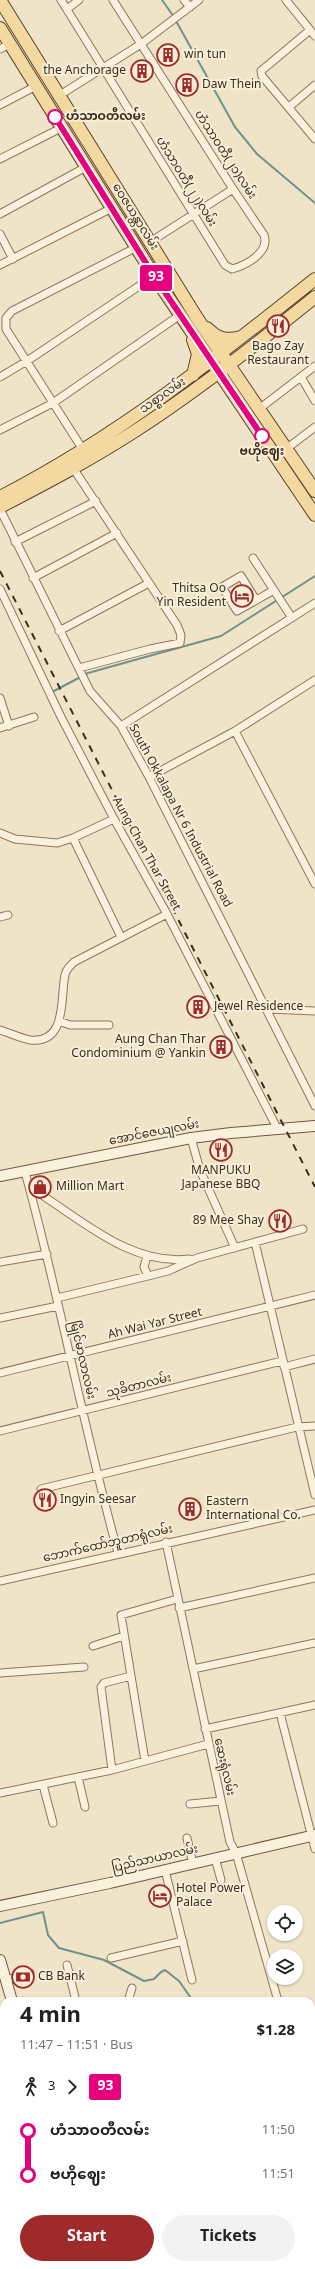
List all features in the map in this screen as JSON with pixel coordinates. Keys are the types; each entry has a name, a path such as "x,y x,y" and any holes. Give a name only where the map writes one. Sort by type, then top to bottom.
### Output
{"main road":[{"name":"ဝေဇယန္တာလမ်း","path":"0,0 197,318 216,357 244,399 315,515"},
{"name":"ဝေဇယန္တာလမ်း","path":"0,28 5,47 36,86 154,276 187,326 216,357"},
{"path":"74,148 88,140"},
{"name":"သစ္စာလမ်း","path":"0,508 73,468 86,454 118,428 193,375 315,279"},
{"name":"သစ္စာလမ်း","path":"0,497 135,431 224,369 315,297"},
{"path":"197,318 214,335 223,339 229,340 242,337"},
{"path":"187,326 198,354 193,375"},
{"path":"244,399 241,367 244,356 248,351"},
{"path":"200,385 220,388 244,399"},
{"name":"ဝေဇယန္တာလမ်း","path":"244,399 259,409 314,488"},
{"name":"အောင်ဇေယျလမ်း","path":"0,1176 191,1138 277,1128 315,1126"},
{"name":"ပြည်သာယာလမ်း","path":"0,1906 313,1836"},
{"path":"0,1962 11,1997"}],"street":[{"name":"ဟံသာဝတီ(၂၂)လမ်း","path":"61,0 193,215 225,265 232,269"},
{"path":"67,8 79,0"},
{"name":"ဟံသာဝတီ(၂၁)လမ်း","path":"113,0 266,241 263,251 232,269"},
{"path":"184,0 190,7"},
{"path":"60,95 141,44 199,0"},
{"path":"286,0 315,36"},
{"path":"310,30 260,70 262,76 315,140"},
{"path":"289,108 315,85"},
{"path":"0,105 36,86"},
{"path":"0,159 61,128"},
{"path":"0,214 86,167"},
{"path":"150,242 233,189"},
{"path":"0,265 112,208"},
{"path":"0,234 13,259"},
{"path":"86,454 27,361 3,330 6,318 12,311 137,247"},
{"path":"0,377 27,361 154,276"},
{"path":"0,430 53,403 180,315"},
{"path":"259,409 315,366"},
{"path":"301,377 315,401"},
{"path":"286,449 315,427"},
{"path":"73,468 177,625 181,636 180,643 150,649 79,668"},
{"path":"15,542 96,501"},
{"name":"South Okkalapa Nr 6 Industrial Road","path":"0,508 15,542 90,691 121,726 149,778 268,1009 315,1106"},
{"path":"33,578 117,533"},
{"path":"253,558 292,618"},
{"path":"256,600 241,576 222,587 237,612 274,590"},
{"path":"59,631 149,583"},
{"name":"Aung Chan Thar Street","path":"0,589 61,717 114,819 167,914 277,1128"},
{"path":"121,726 315,603"},
{"path":"149,778 236,731 315,680"},
{"path":"0,698 9,726"},
{"path":"0,728 34,717"},
{"path":"236,731 315,884"},
{"path":"0,833 15,839 49,843 73,838 114,819"},
{"path":"73,838 121,937"},
{"path":"0,1030 26,1039 40,1040 46,1038 59,1021 63,1004 65,975 68,968 74,962 167,914"},
{"path":"0,917 8,915"},
{"path":"268,1009 315,1012"},
{"path":"59,1021 70,1025 110,1025"},
{"path":"191,1138 200,1170 235,1248"},
{"name":"မြိုင်မာလာလမ်း","path":"24,1172 57,1298 96,1474 118,1553"},
{"path":"29,1187 95,1231 119,1244 148,1256 175,1260 197,1258"},
{"path":"57,1298 168,1271 197,1258 303,1229"},
{"path":"255,1242 297,1427 315,1495"},
{"path":"0,1262 46,1254"},
{"path":"148,1256 144,1267 148,1276"},
{"name":"Ah Wai Yar Street","path":"0,1373 70,1357 315,1295"},
{"path":"0,1318 58,1306"},
{"name":"သုခိတာလမ်း","path":"0,1431 283,1364 315,1359"},
{"path":"41,1489 96,1474 297,1427 315,1426"},
{"name":"ဘောက်ထော်ဘူတာရုံလမ်း","path":"0,1581 166,1542 315,1510"},
{"name":"ဆေးရုံလမ်း","path":"166,1542 230,1842 236,1853 276,1997"},
{"path":"179,1608 315,1578"},
{"path":"145,1761 121,1616 124,1613 177,1599"},
{"path":"93,1646 124,1636"},
{"path":"193,1669 315,1643"},
{"path":"0,1673 84,1667"},
{"path":"112,1770 101,1687 104,1683 131,1676"},
{"path":"205,1729 315,1705"},
{"path":"280,1713 313,1836 315,1850"},
{"path":"0,1793 112,1770 208,1744"},
{"path":"78,1777 85,1807"},
{"path":"43,1785 53,1823"},
{"path":"190,1804 221,1801"},
{"path":"187,1838 192,1864"},
{"path":"214,1858 221,1880"},
{"path":"165,1870 192,1980"},
{"path":"111,1958 183,1941"},
{"path":"67,1965 75,1997"},
{"path":"6,1980 30,1973"},
{"path":"129,1997 132,1988"}],"waterway":[{"path":"162,0 174,17"},
{"path":"176,21 235,127 257,154 315,203"},
{"path":"54,691 88,673 221,636 315,576"},
{"path":"0,1923 43,1912 48,1935 59,1948 104,1960 144,1981 154,1979 165,1970 179,1981 190,1997"}],"railway":[{"path":"0,571 315,1187"}],"bus line":[{"name":"93","path":"55,117 154,276 262,436"}],"place":[{"name":"win tun","path":"168,55"},
{"name":"the Anchorage","path":"142,71"},
{"name":"Daw Thein","path":"187,85"},
{"name":"ဟံသာဝတီလမ်း","path":"55,117"},
{"name":"Bago Zay Restaurant","path":"278,326"},
{"name":"ဗဟိုဈေး","path":"262,436"},
{"name":"Thitsa Oo Yin Resident","path":"242,596"},
{"name":"Jewel Residence","path":"198,1007"},
{"name":"Aung Chan Thar Condominium @ Yankin","path":"221,1047"},
{"name":"MANPUKU Japanese BBQ","path":"221,1150"},
{"name":"Million Mart","path":"40,1187"},
{"name":"89 Mee Shay","path":"280,1221"},
{"name":"Ingyin Seesar","path":"45,1500"},
{"name":"Eastern International Co.","path":"190,1509"},
{"name":"Hotel Power Palace","path":"160,1896"},
{"name":"CB Bank","path":"23,1977"}]}
